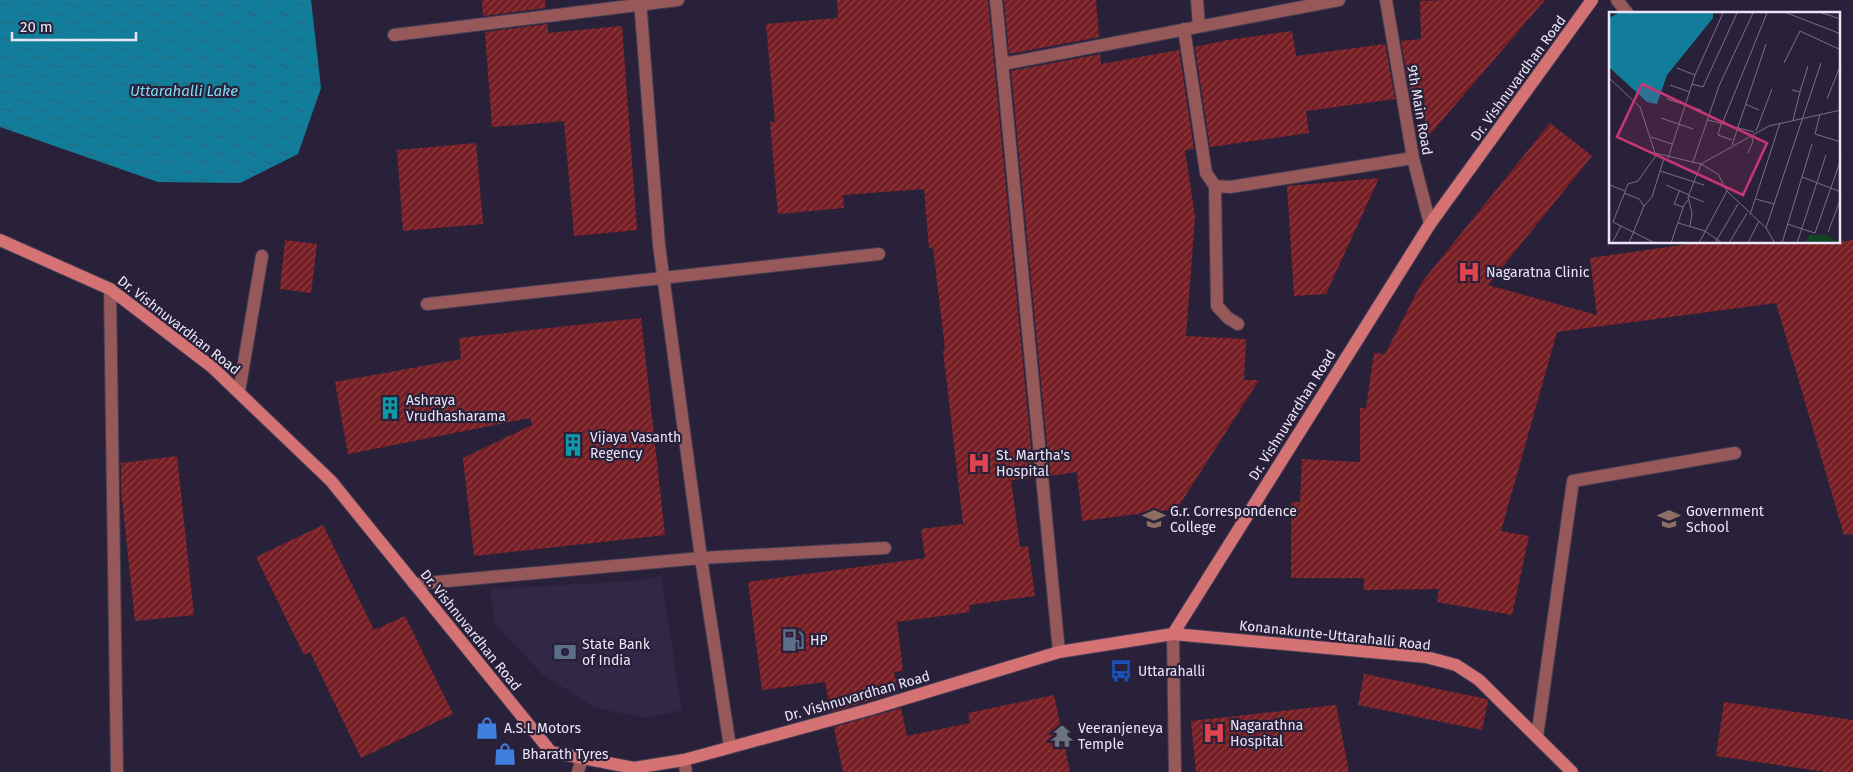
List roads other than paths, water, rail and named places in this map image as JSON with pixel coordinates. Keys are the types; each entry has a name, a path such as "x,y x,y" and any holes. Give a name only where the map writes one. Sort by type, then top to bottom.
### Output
{"main road":[{"name":"Dr. Vishnuvardhan Road","path":"0,240 110,289 212,367 239,392 331,481 551,752 634,768 685,766 730,747 867,710 1059,652 1173,634 1430,224 1592,0"},
{"name":"Konanakunte-Uttarahalli Road","path":"1173,634 1426,657 1456,665 1479,680 1572,772"}],"street":[{"path":"394,35 640,2 678,0"},
{"path":"996,0 1004,64 1059,652"},
{"path":"1197,0 1199,26"},
{"path":"1004,64 1339,0"},
{"name":"9th Main Road","path":"1386,0 1413,158 1430,224"},
{"path":"1617,0 1626,12"},
{"path":"640,2 663,280 700,558 730,747"},
{"path":"1184,29 1206,174 1215,186 1217,306 1228,318 1238,324"},
{"path":"1215,186 1230,187 1413,158"},
{"path":"427,304 663,280 879,254"},
{"path":"239,392 262,256"},
{"path":"110,289 110,448 117,772"},
{"path":"1537,737 1572,481 1736,453"},
{"path":"414,584 700,558 885,548"},
{"path":"1173,634 1175,772"},
{"path":"578,772 582,758"}],"water":[{"name":"Uttarahalli Lake","path":"0,0 311,0 321,88 298,154 240,183 158,182 0,127"}],"place":[{"name":"Nagaratna Clinic","path":"1469,272"},
{"name":"Ashraya Vrudhasharama","path":"390,408"},
{"name":"Vijaya Vasanth Regency","path":"573,445"},
{"name":"St. Martha's Hospital","path":"979,463"},
{"name":"G.r. Correspondence College","path":"1154,519"},
{"name":"Government School","path":"1669,519"},
{"name":"HP","path":"793,640"},
{"name":"State Bank of India","path":"565,652"},
{"name":"Uttarahalli","path":"1121,671"},
{"name":"A.S.L Motors","path":"487,728"},
{"name":"Nagarathna Hospital","path":"1214,733"},
{"name":"Veeranjeneya Temple","path":"1062,736"},
{"name":"Bharath Tyres","path":"505,754"}]}
